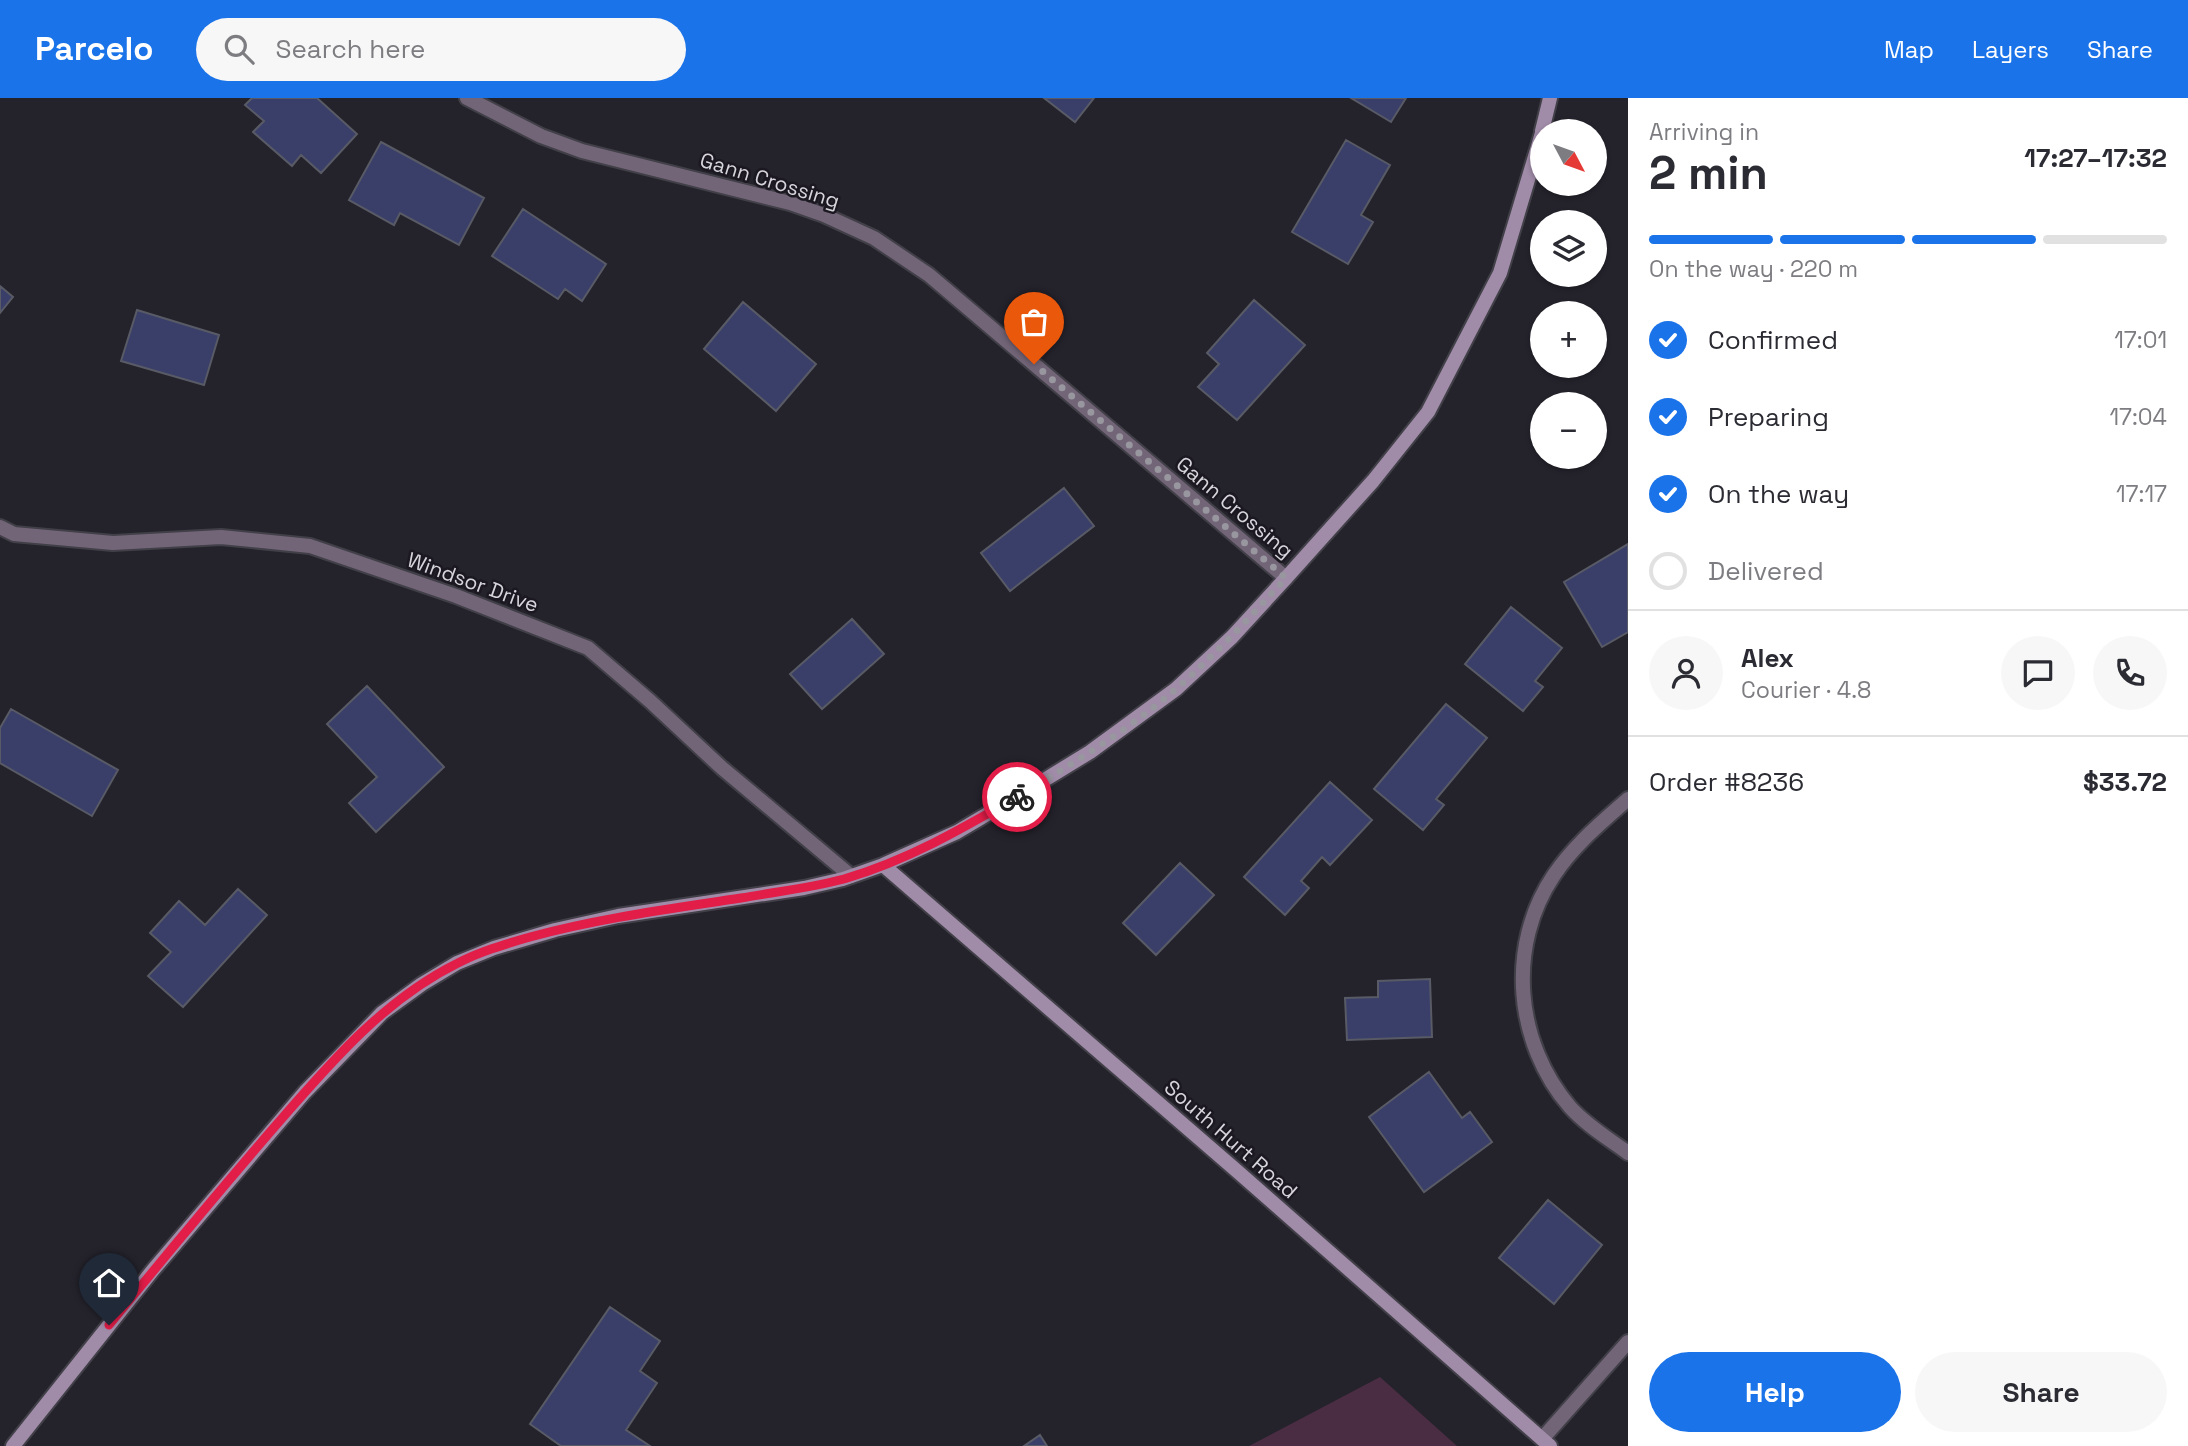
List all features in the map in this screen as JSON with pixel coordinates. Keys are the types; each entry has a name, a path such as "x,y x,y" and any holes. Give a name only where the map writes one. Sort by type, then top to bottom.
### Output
{"street":[{"name":"Gann Crossing","path":"467,98 529,130 582,151 790,203 824,215 873,238 929,275 1286,578"},
{"path":"1545,119 1550,98"},
{"path":"13,1446 153,1270 305,1092 382,1013 422,984 457,963 494,948 555,930 618,916 803,888 883,865 957,832 1090,752 1176,689 1232,637 1286,578 1373,481 1427,412 1500,273 1530,172"},
{"name":"Windsor Drive","path":"0,527 14,534 113,543 221,537 310,546 456,596 588,648 722,768 851,876"},
{"path":"1628,799 1583,838 1554,875 1535,908 1526,947 1522,986 1526,1023 1550,1082 1572,1109 1628,1153"},
{"name":"South Hurt Road","path":"883,865 1227,1162 1546,1443"},
{"path":"1546,1443 1628,1342"}],"shaded area":[{"path":"1380,1377 1457,1446 1249,1446"}],"building":[{"path":"252,98 317,98 357,134 321,173 301,155 292,166 253,132 264,121 245,105"},
{"path":"1044,98 1094,98 1075,122"},
{"path":"1351,98 1406,98 1391,122"},
{"path":"1346,140 1390,165 1361,215 1373,222 1348,264 1292,232"},
{"path":"381,142 484,198 459,245 400,213 394,225 349,200"},
{"path":"523,209 606,264 582,301 565,289 558,299 492,256"},
{"path":"0,286 13,297 0,313"},
{"path":"1254,300 1305,345 1237,420 1198,387 1219,364 1207,353"},
{"path":"743,302 816,364 776,411 704,349"},
{"path":"137,310 219,335 204,385 121,361"},
{"path":"1064,488 1094,526 1010,591 981,553"},
{"path":"1628,544 1628,632 1602,647 1564,582"},
{"path":"1511,607 1562,648 1535,681 1543,687 1523,711 1465,664"},
{"path":"852,619 884,654 822,709 790,674"},
{"path":"367,686 444,767 376,832 349,803 377,777 327,724"},
{"path":"1446,704 1487,738 1436,799 1444,805 1423,830 1374,789"},
{"path":"11,709 118,770 92,816 0,763 0,728"},
{"path":"1330,782 1372,820 1330,865 1322,857 1301,881 1309,888 1285,915 1244,877"},
{"path":"1180,863 1214,895 1156,955 1123,923"},
{"path":"238,889 267,915 183,1007 148,976 171,952 150,933 179,901 205,925"},
{"path":"1430,979 1432,1037 1347,1040 1345,998 1378,997 1378,981"},
{"path":"1429,1072 1462,1118 1470,1112 1492,1142 1424,1192 1369,1117"},
{"path":"1548,1200 1602,1245 1554,1304 1499,1258"},
{"path":"610,1307 660,1341 640,1371 657,1383 626,1430 650,1446 561,1446 530,1424"},
{"path":"1040,1435 1047,1446 1024,1446"}],"way so far":[{"path":"1017,797 1130,725 1176,689 1232,637 1286,578 1034,364"}],"route":[{"path":"109,1325 244,1161 348,1046 382,1013 457,963 494,948 555,930 618,916 803,888 843,879 920,850 1017,797"}]}
